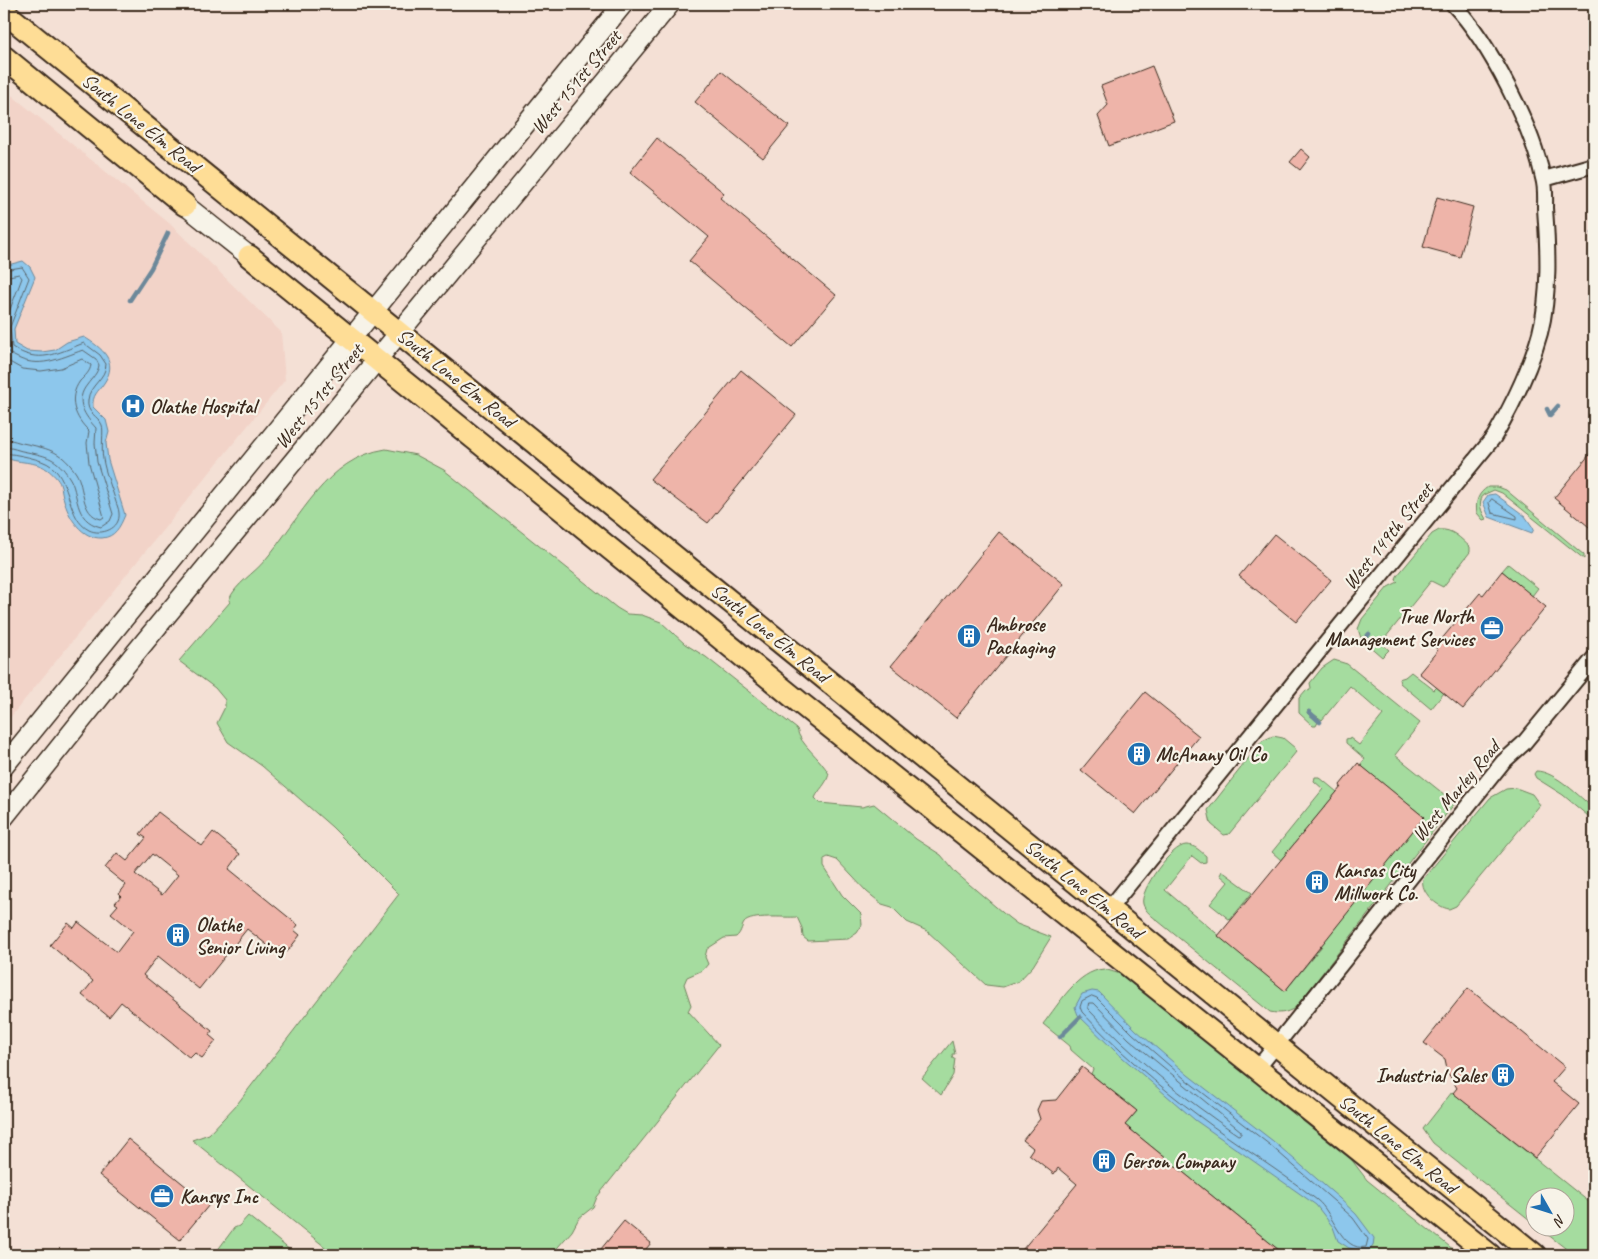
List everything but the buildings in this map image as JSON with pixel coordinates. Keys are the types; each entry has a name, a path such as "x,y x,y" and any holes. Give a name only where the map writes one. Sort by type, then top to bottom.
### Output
{"main road":[{"name":"West 151st Street","path":"4,766 349,338 623,4"},
{"name":"West 151st Street","path":"4,817 670,4"},
{"name":"South Lone Elm Road","path":"4,12 1535,1255"},
{"name":"South Lone Elm Road","path":"4,58 377,361 1490,1255"}],"street":[{"name":"West 149th Street","path":"1110,909 1494,437 1520,391 1540,333 1546,278 1547,236 1544,179 1527,129 1499,69 1453,4"},
{"path":"1544,179 1594,165"},
{"name":"West Marley Road","path":"1257,1069 1503,762 1523,744 1594,658"}],"shaded area":[{"name":"Olathe Hospital","path":"4,89 169,223 281,332 285,380 4,725"}],"green space":[{"path":"386,449 416,455 444,470 617,608 627,614 642,615 661,622 685,644 706,657 797,729 806,746 829,774 815,798 820,803 862,807 874,804 916,839 941,855 956,873 1009,918 1017,924 1051,937 1033,966 1019,981 1003,987 986,985 927,931 907,922 892,907 882,904 867,892 837,860 828,857 824,859 824,867 842,895 861,914 862,925 857,933 848,939 808,941 803,937 802,928 797,917 761,917 744,923 736,937 724,938 707,949 705,957 708,964 703,970 687,977 684,984 691,1005 688,1011 719,1045 597,1197 593,1207 579,1218 572,1231 551,1255 335,1255 192,1140 209,1134 238,1103 399,894 332,827 262,766 228,742 217,723 225,707 225,700 215,688 179,661 230,602 232,594 240,584 261,565 316,492 347,464 365,455"},
{"path":"1488,487 1498,487 1506,490 1584,555 1584,559 1502,493 1494,490 1483,495 1481,507 1486,519 1483,520 1477,513 1476,505 1482,492"},
{"path":"1439,530 1448,531 1456,535 1470,547 1470,552 1443,587 1431,581 1381,643 1389,650 1382,657 1366,643 1367,639 1365,636 1361,638 1358,629 1362,619 1388,587 1398,582 1396,580 1397,576 1432,534"},
{"path":"1508,564 1538,588 1532,596 1502,571"},
{"path":"1334,660 1347,664 1420,723 1395,755 1455,803 1295,1008 1283,1013 1270,1012 1152,916 1144,907 1143,897 1151,879 1165,860 1180,847 1192,846 1206,856 1206,862 1201,863 1192,856 1165,890 1285,991 1322,946 1424,817 1360,765 1365,759 1346,743 1346,739 1350,738 1359,745 1383,715 1350,686 1322,720 1308,710 1307,713 1318,722 1316,726 1313,726 1299,713 1299,698 1306,690 1309,691 1311,688 1310,683 1322,668"},
{"path":"1411,672 1434,690 1437,687 1444,693 1431,709 1400,683 1399,679"},
{"path":"1273,736 1283,738 1295,748 1296,752 1229,834 1224,835 1211,824 1208,810 1262,741"},
{"path":"1536,771 1551,775 1575,792 1594,809 1594,821 1563,795 1536,778 1534,774"},
{"path":"1315,777 1319,777 1337,792 1281,860 1272,852 1323,789 1314,781"},
{"path":"1516,788 1532,794 1540,805 1456,906 1449,909 1439,905 1427,894 1424,889 1423,879 1490,798 1506,789"},
{"path":"1222,871 1252,893 1230,920 1210,904 1228,882 1220,875"},
{"path":"1104,969 1124,975 1137,985 1348,1155 1367,1180 1460,1255 1285,1255 1125,1125 1137,1111 1091,1074 1093,1069 1071,1050 1070,1046 1043,1024 1062,998 1077,982 1094,971"},
{"path":"952,1041 955,1054 952,1054 953,1059 955,1058 953,1075 941,1095 922,1078"},
{"path":"1452,1092 1569,1186 1526,1186 1526,1217 1433,1143 1423,1129"},
{"path":"1576,1192 1594,1206 1594,1255 1574,1255 1550,1236 1576,1236"},
{"path":"248,1216 296,1255 214,1255 234,1228 239,1226"}],"water":[{"path":"23,261 30,267 35,277 14,329 15,344 27,351 42,352 55,350 67,342 84,337 102,351 109,362 108,375 94,397 93,407 106,420 109,432 106,443 108,460 125,515 116,531 107,537 102,538 88,535 77,526 66,507 59,482 48,470 32,463 15,461 4,457 4,266"},
{"path":"1495,494 1525,516 1534,529 1532,533 1489,517 1483,502 1488,495"},
{"path":"1092,991 1099,992 1136,1030 1188,1075 1273,1141 1356,1214 1374,1238 1373,1246 1368,1252 1349,1248 1338,1241 1333,1227 1316,1205 1195,1120 1115,1051 1078,1015 1075,1007 1082,994"}],"waterway":[{"path":"130,300 151,268 168,233"},
{"path":"1547,409 1550,415 1558,406"},
{"path":"1363,641 1369,634"},
{"path":"1309,712 1320,722"},
{"path":"1060,1037 1080,1017"}],"place":[{"name":"Olathe Hospital","path":"133,406"},
{"name":"True North Management Services","path":"1492,628"},
{"name":"Ambrose Packaging","path":"969,636"},
{"name":"McAnany Oil Co","path":"1139,754"},
{"name":"Kansas City Millwork Co.","path":"1317,882"},
{"name":"Olathe Senior Living","path":"178,935"},
{"name":"Industrial Sales","path":"1503,1075"},
{"name":"Gerson Company","path":"1104,1161"},
{"name":"Kansys Inc","path":"162,1196"}]}
